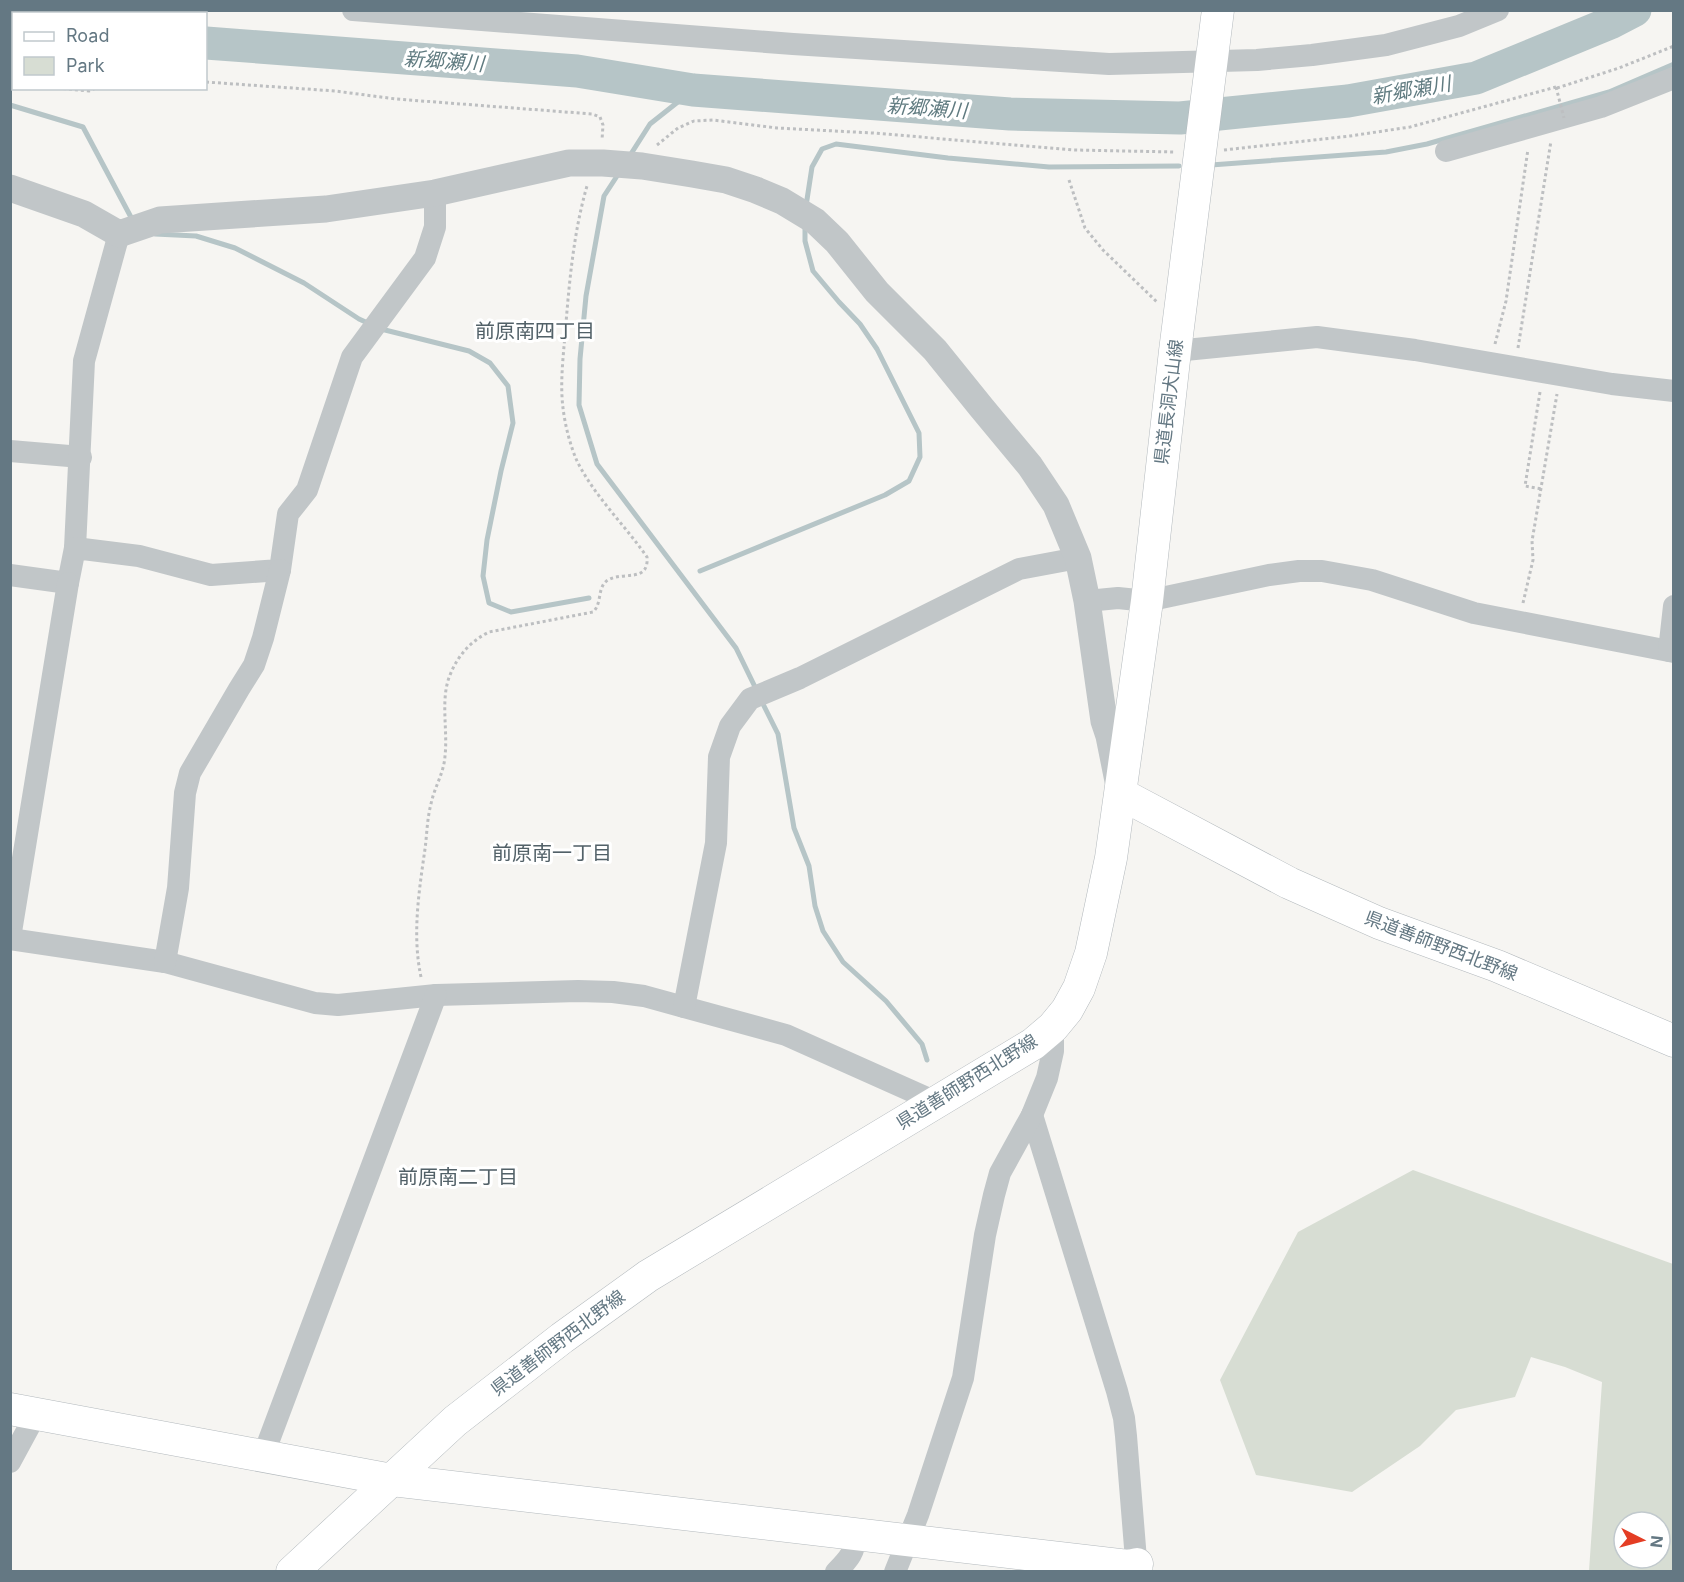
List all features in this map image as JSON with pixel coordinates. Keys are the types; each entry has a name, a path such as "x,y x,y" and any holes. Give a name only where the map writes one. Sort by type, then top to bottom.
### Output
{"main road":[{"name":"県道長洞犬山線","path":"1121,794 1147,601 1175,351 1218,10"},
{"name":"県道善師野西北野線","path":"392,1480 455,1421 553,1345 648,1276 1033,1044 1053,1027 1067,1010 1079,988 1091,953 1111,858 1121,794 1289,883 1379,923 1497,966 1674,1041"},
{"path":"23,1412 392,1480 909,1539 1137,1568"},
{"path":"292,1572 392,1480"}],"street":[{"path":"353,10 794,44 1109,64 1257,60 1386,45 1459,26 1498,10"},
{"path":"1446,151 1601,107 1674,78"},
{"path":"10,188 84,214 119,234 160,220 326,209 435,193 570,163 599,163 726,180 756,190 808,216 837,242 877,292 935,350 1030,466 1056,505 1078,558 1087,601 1104,721 1121,794"},
{"path":"165,962 178,888 185,793 190,773 254,665 280,570 288,514 307,490 352,357 425,258 435,227 435,193"},
{"path":"119,234 84,362 75,549 10,939 165,962 315,1003 338,1005 430,996 578,990 644,996 786,1035 940,1100"},
{"path":"1175,351 1317,337 1415,350 1612,384 1674,391"},
{"path":"10,451 81,457"},
{"path":"75,549 139,556 211,575 280,570"},
{"path":"684,1007 716,843 719,757 730,726 750,699 800,678 1019,569 1078,558"},
{"path":"1087,601 1118,598 1147,601 1269,575 1322,571 1372,580 1474,613 1671,651 1674,606"},
{"path":"10,575 68,583"},
{"path":"263,1456 430,996"},
{"path":"895,1572 909,1539 963,1378 986,1235 1000,1173 1032,1114 1047,1078 1053,1051 1053,1027"},
{"path":"1032,1114 1121,1409 1126,1436 1137,1568"},
{"path":"10,1461 23,1412"},
{"path":"836,1572 855,1549 857,1533"}],"path":[{"path":"638,167 656,146 678,128 694,121 712,120 777,128 1074,150 1201,148 1350,136 1410,127 1556,87 1619,68 1674,46"},
{"path":"207,82 592,114 600,117 603,126 599,163 581,205 562,372 563,406 576,459 593,490 647,557 647,566 644,571 635,575 612,578 604,583 600,590 597,608 592,612 489,632 474,639 463,651 450,673 444,702 445,758 430,804 419,894 417,928 419,966 430,996"},
{"path":"1492,363 1496,336 1556,87"},
{"path":"1515,367 1552,137 1547,122"},
{"path":"1069,180 1085,228 1103,250 1158,304 1181,308"},
{"path":"1542,489 1525,486 1551,374"},
{"path":"1519,623 1533,560 1532,541 1542,489 1551,374"}],"green space":[{"path":"1413,1170 1673,1264 1673,1571 1589,1571 1602,1382 1565,1367 1531,1357 1515,1397 1456,1410 1420,1446 1352,1492 1256,1475 1220,1380 1298,1232"}],"waterway":[{"name":"新郷瀬川","path":"207,43 577,71 693,90 1010,114 1180,118 1348,101 1476,78 1610,23 1635,10"},
{"path":"1211,165 1386,152 1427,144 1609,92 1674,64"},
{"path":"629,157 650,124 693,90"},
{"path":"10,105 83,127 133,221"},
{"path":"806,206 812,167 822,149 836,144 948,158 1049,167 1179,166"},
{"path":"619,173 604,196 586,296 580,359 579,405 597,464 736,648 757,691"},
{"path":"700,571 885,495 909,481 920,457 919,433 877,349 860,324 813,271 805,241 805,225"},
{"path":"155,234 196,236 235,248 304,283 370,324"},
{"path":"381,329 469,351 490,363 508,386 513,423 487,540 483,576 489,603 511,612 589,598"},
{"path":"761,700 778,734 794,828 809,866 815,906 823,931 843,962 886,1001 922,1044 927,1060"}],"district":[{"name":"前原南四丁目","path":"535,331"},
{"name":"前原南一丁目","path":"552,853"},
{"name":"前原南二丁目","path":"458,1177"}]}
